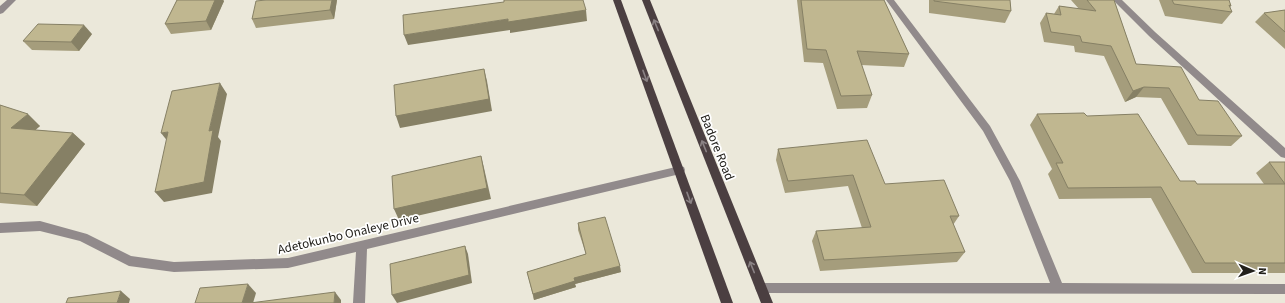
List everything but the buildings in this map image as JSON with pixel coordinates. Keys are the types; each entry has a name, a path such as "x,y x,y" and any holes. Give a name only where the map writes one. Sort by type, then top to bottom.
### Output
{"main road":[{"path":"617,0 680,170 727,303"},
{"name":"Badore Road","path":"646,0 767,303"}],"street":[{"path":"0,11 12,0"},
{"path":"890,0 987,130 1015,181 1058,288"},
{"path":"1117,0 1152,34 1285,154"},
{"name":"Adetokunbo Onaleye Drive","path":"0,228 40,226 83,237 129,260 174,267 288,263 680,170"},
{"path":"359,303 362,245"},
{"path":"761,288 1285,289"}]}
